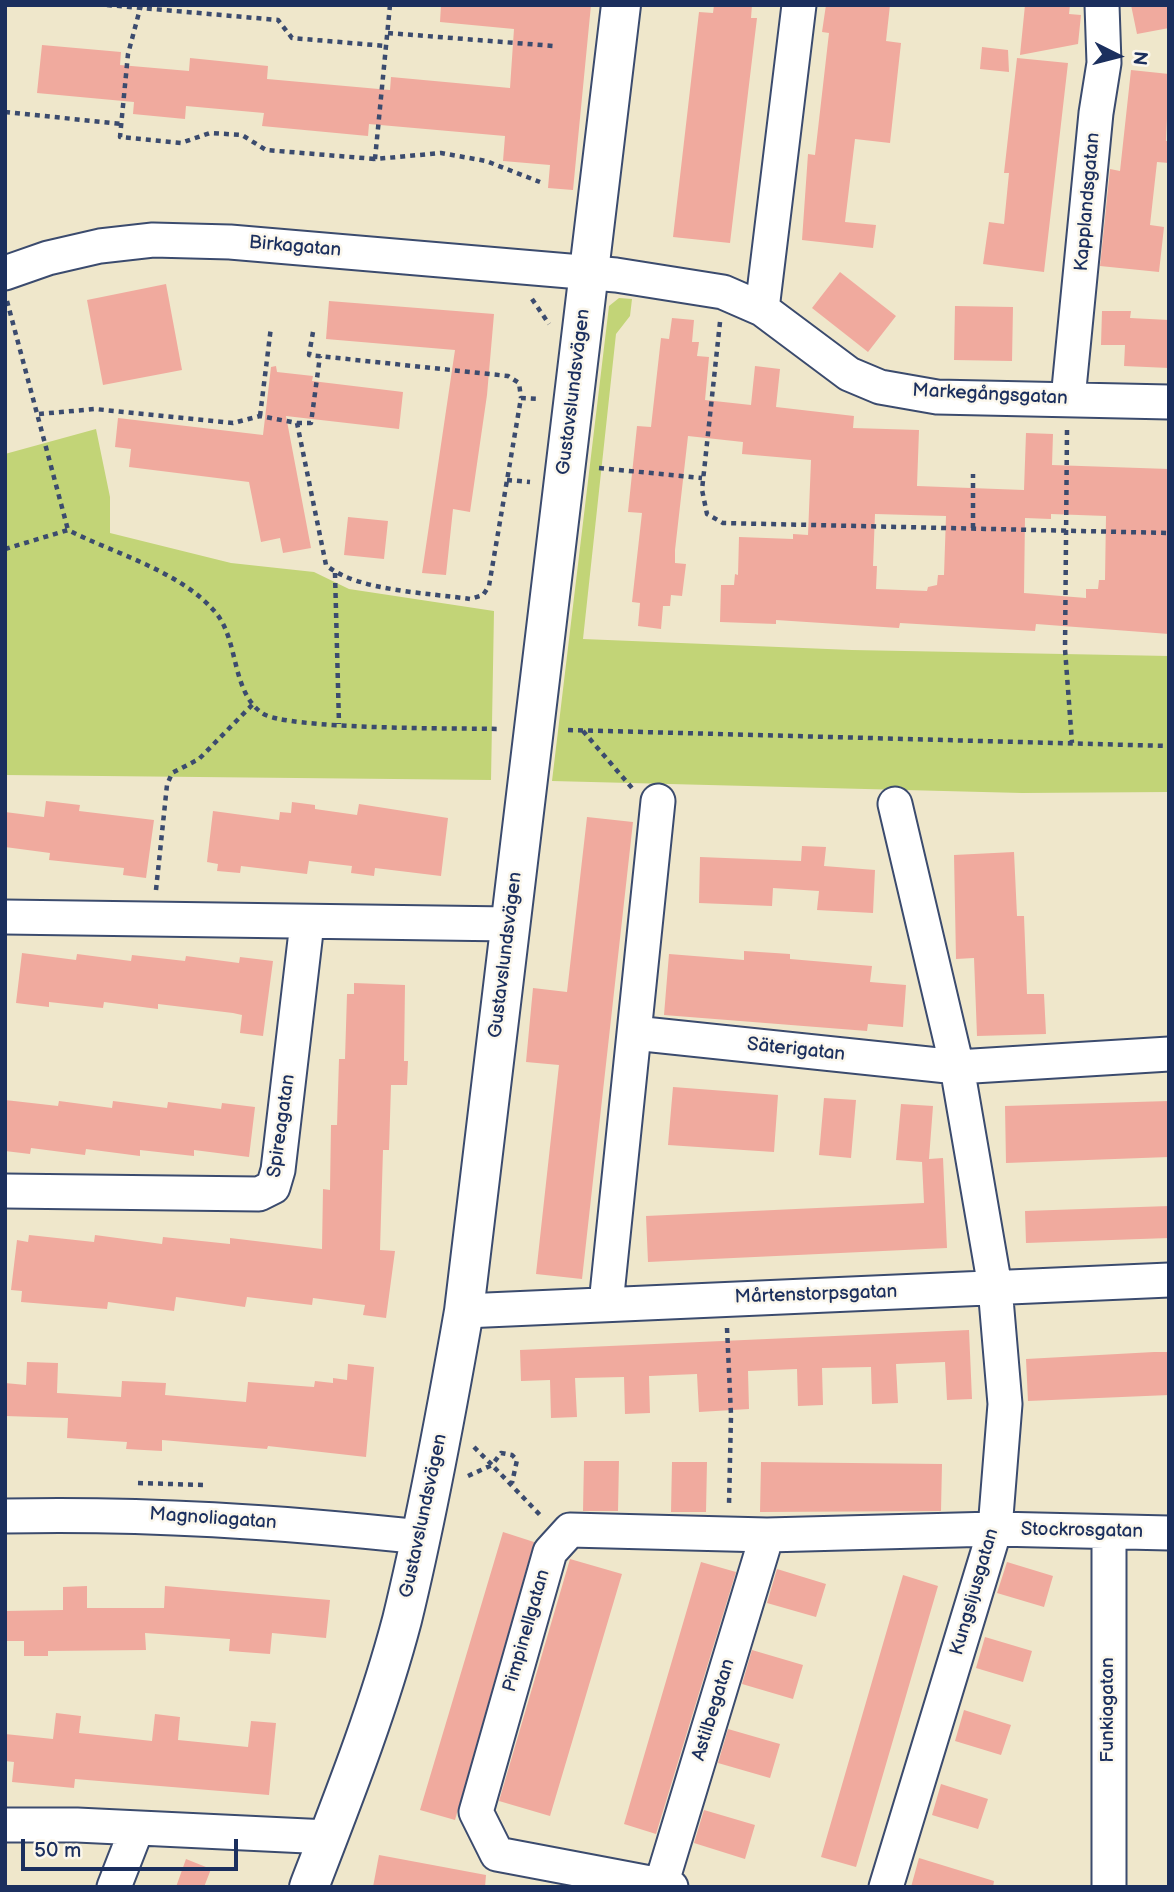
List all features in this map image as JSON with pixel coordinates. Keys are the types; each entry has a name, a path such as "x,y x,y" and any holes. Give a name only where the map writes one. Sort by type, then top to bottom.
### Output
{"street":[{"name":"Gustavslundsvägen","path":"309,1887 374,1714 401,1621 421,1538 464,1311 621,5"},
{"path":"762,309 799,5"},
{"name":"Kapplandsgatan","path":"1068,399 1096,113 1104,63 1102,5"},
{"name":"Birkagatan","path":"9,292 48,258 100,246 153,240 230,242 589,272"},
{"name":"Markegångsgatan","path":"589,272 723,292 762,309 849,374 880,387 937,397 1169,402"},
{"path":"895,804 957,1067 995,1287"},
{"path":"606,1304 658,808"},
{"path":"5,917 510,925"},
{"name":"Spireagatan","path":"5,1191 259,1194 273,1187 278,1170 307,923"},
{"name":"Säterigatan","path":"634,1033 957,1067 1169,1054"},
{"name":"Mårtenstorpsgatan","path":"464,1311 1169,1280"},
{"name":"Kungsljusgatan","path":"886,1887 995,1529 1005,1404 995,1287"},
{"name":"Magnoliagatan","path":"5,1516 141,1514 270,1521 421,1538"},
{"path":"562,1539 570,1530 767,1535 995,1529"},
{"name":"Stockrosgatan","path":"995,1529 1169,1533"},
{"name":"Funkiagatan","path":"1109,1533 1109,1887"},
{"name":"Astilbegatan","path":"666,1886 767,1535"},
{"name":"Pimpinellgatan","path":"562,1539 550,1552 476,1812 496,1854 666,1886"},
{"path":"5,1825 328,1837"},
{"path":"114,1887 137,1828"}],"path":[{"path":"107,5 278,20 292,38 386,46"},
{"path":"375,159 390,5"},
{"path":"141,7 128,54 120,137 181,143 210,133 242,135 266,150 375,159 441,153 486,161 540,182"},
{"path":"388,33 554,46"},
{"path":"5,112 122,124"},
{"path":"9,292 68,530"},
{"path":"723,292 702,478 707,514 723,523 1169,533"},
{"path":"527,295 542,311 551,329"},
{"path":"260,416 271,327"},
{"path":"298,423 326,565 335,573 372,584 470,599 483,595 489,586 521,398 519,383 508,376 309,355 313,332"},
{"path":"39,414 94,409 233,423 260,416 311,423 320,356"},
{"path":"521,398 573,402"},
{"path":"1068,399 1065,649 1072,744"},
{"path":"597,468 702,478"},
{"path":"973,528 974,474"},
{"path":"5,549 68,530 156,572 201,599 216,614 226,630 244,688 262,713 285,721 510,729"},
{"path":"335,573 339,724"},
{"path":"155,896 167,785 172,773 199,759 253,704"},
{"path":"500,729 502,716"},
{"path":"561,730 1169,746"},
{"path":"582,731 658,808"},
{"path":"726,1299 731,1415 728,1517"},
{"path":"461,1477 472,1475 492,1465 501,1453 512,1455 517,1460 512,1483"},
{"path":"492,1465 512,1483 562,1539"}],"green space":[{"path":"619,298 632,299 630,316 616,334 583,639 852,650 1169,656 1169,792 1022,793 552,781 609,306"},
{"path":"96,429 110,497 110,533 231,563 314,572 349,589 494,611 491,780 5,775 5,454"}],"building":[{"path":"441,5 591,5 573,190 548,188 550,165 503,161 505,136 369,124 368,136 262,126 264,113 186,106 185,119 133,114 134,102 37,93 42,45 121,52 120,65 189,71 190,58 268,66 267,79 390,90 391,77 510,88 514,29 440,22"},
{"path":"714,5 752,5 751,18 757,18 730,243 673,237 699,12 713,13"},
{"path":"826,5 890,5 886,41 901,43 890,143 855,139 845,222 876,225 873,248 802,240 808,154 815,155 829,33 822,32"},
{"path":"1025,5 1070,5 1069,14 1081,15 1078,44 1020,55"},
{"path":"1131,5 1169,5 1169,28 1137,34"},
{"path":"982,47 1008,50 1009,72 980,69"},
{"path":"1017,58 1068,63 1044,272 983,264 989,222 1004,224 1009,173 1004,173"},
{"path":"1131,70 1169,74 1166,141 1169,141 1169,163 1157,162 1150,225 1164,227 1159,272 1100,266 1110,169 1120,171"},
{"path":"840,272 896,316 868,352 812,308"},
{"path":"166,284 182,370 103,385 87,300"},
{"path":"329,301 494,314 487,395 470,512 453,509 446,575 422,573 455,350 326,339"},
{"path":"955,306 1013,307 1012,361 954,360"},
{"path":"1102,311 1131,311 1130,318 1169,320 1169,368 1124,366 1125,345 1101,345"},
{"path":"672,318 694,320 692,342 699,342 697,356 709,357 705,400 751,405 755,366 780,369 776,407 854,416 853,428 919,430 917,486 1024,490 1026,433 1053,434 1052,465 1169,469 1169,634 1036,624 1035,631 900,623 899,628 776,620 776,624 720,622 721,585 734,585 735,574 738,575 739,537 793,539 793,534 808,535 811,460 742,454 743,442 688,436 675,550 675,563 686,564 682,596 671,595 670,606 663,606 661,629 638,626 640,603 632,602 642,513 628,512 637,426 651,427 661,338 669,339","holes":["875,514 946,516 944,575 938,575 937,585 928,587 927,591 876,589 877,566 873,566","1051,514 1106,516 1105,580 1099,580 1098,589 1086,589 1086,598 1024,593 1025,518 1051,519"]},
{"path":"276,366 277,372 313,376 312,381 403,392 399,429 286,416 311,548 283,553 280,538 261,542 249,482 129,467 131,449 115,447 118,418 263,435 271,367"},
{"path":"348,517 388,521 384,559 344,555"},
{"path":"46,801 80,805 79,811 154,820 146,878 123,875 124,868 49,860 50,853 5,847 5,812 44,817"},
{"path":"292,802 315,805 315,809 357,815 359,804 448,818 441,876 375,868 374,876 351,873 352,866 309,861 307,874 241,866 240,873 217,871 218,864 207,862 213,811 279,820 280,812 291,813"},
{"path":"587,817 633,822 582,1279 536,1274 559,1065 526,1062 533,988 567,992"},
{"path":"802,846 826,847 824,866 875,870 873,913 817,910 819,891 773,888 772,906 699,903 700,857 801,861"},
{"path":"1014,852 1017,916 1024,916 1027,994 1044,994 1046,1034 977,1036 974,958 956,959 954,855"},
{"path":"744,951 790,954 790,959 872,966 870,982 906,985 903,1027 868,1024 867,1031 664,1015 669,954 744,960"},
{"path":"22,953 76,960 77,954 131,961 132,955 185,961 186,956 239,963 240,957 273,961 263,1036 240,1033 242,1015 233,1013 158,1004 158,1009 104,1002 103,1008 49,1002 49,1007 16,1003"},
{"path":"354,983 405,985 404,1061 408,1061 407,1085 391,1085 389,1150 383,1150 380,1250 395,1251 386,1318 363,1315 365,1305 313,1298 312,1305 247,1297 245,1307 176,1297 174,1311 108,1302 107,1309 21,1302 22,1291 11,1290 17,1240 28,1242 29,1235 94,1242 95,1235 162,1244 163,1237 230,1244 230,1238 322,1249 323,1189 330,1190 331,1125 337,1125 339,1059 345,1059 347,994 354,994"},
{"path":"673,1087 778,1095 774,1152 668,1145"},
{"path":"824,1098 856,1100 851,1158 819,1155"},
{"path":"5,1100 58,1106 59,1101 112,1108 113,1101 167,1108 168,1102 221,1109 222,1103 255,1107 249,1157 194,1150 194,1156 140,1150 140,1156 86,1149 85,1155 31,1148 30,1154 5,1151"},
{"path":"1169,1101 1169,1157 1006,1163 1005,1106"},
{"path":"901,1104 933,1106 929,1159 943,1158 947,1248 648,1262 646,1216 924,1203 922,1162 896,1160"},
{"path":"1169,1206 1169,1238 1026,1243 1025,1211"},
{"path":"969,1330 972,1399 947,1400 945,1362 896,1364 898,1403 872,1404 871,1367 822,1368 823,1405 798,1406 797,1369 748,1371 749,1409 699,1412 697,1374 649,1376 650,1413 625,1414 624,1377 575,1378 577,1417 551,1418 550,1380 521,1381 520,1350"},
{"path":"1169,1352 1169,1395 1028,1401 1026,1359"},
{"path":"27,1362 58,1363 57,1393 121,1397 122,1381 166,1383 165,1395 246,1402 248,1382 314,1387 315,1381 333,1383 333,1378 347,1380 348,1364 374,1367 366,1457 268,1446 267,1449 162,1440 162,1451 126,1449 127,1442 67,1438 68,1418 5,1416 5,1383 26,1385"},
{"path":"584,1461 619,1461 618,1511 583,1511"},
{"path":"672,1462 707,1462 706,1512 671,1512"},
{"path":"761,1462 942,1464 941,1511 760,1512"},
{"path":"503,1532 534,1542 455,1820 420,1810"},
{"path":"570,1559 622,1574 550,1816 499,1801"},
{"path":"701,1562 736,1572 656,1834 624,1824"},
{"path":"1007,1562 1053,1576 1044,1607 997,1593"},
{"path":"777,1569 826,1584 816,1617 767,1603"},
{"path":"903,1575 938,1586 856,1867 821,1857"},
{"path":"87,1586 87,1608 164,1608 165,1586 330,1600 326,1638 272,1633 270,1654 229,1651 230,1639 145,1633 146,1650 48,1651 48,1656 24,1656 24,1641 5,1641 5,1611 63,1610 63,1587"},
{"path":"985,1637 1032,1651 1023,1682 976,1668"},
{"path":"752,1650 803,1665 793,1699 742,1684"},
{"path":"964,1710 1011,1725 1001,1755 955,1741"},
{"path":"56,1713 81,1716 79,1733 152,1741 155,1714 180,1717 178,1740 248,1747 251,1721 276,1723 269,1795 75,1779 74,1788 12,1782 14,1762 5,1761 5,1734 53,1739"},
{"path":"728,1729 780,1744 770,1778 718,1763"},
{"path":"941,1784 988,1799 978,1829 932,1815"},
{"path":"704,1810 755,1825 745,1859 694,1843"},
{"path":"379,1855 486,1875 485,1887 373,1887"},
{"path":"919,1858 994,1881 993,1887 911,1887"},
{"path":"186,1859 211,1869 204,1887 176,1887"}]}
